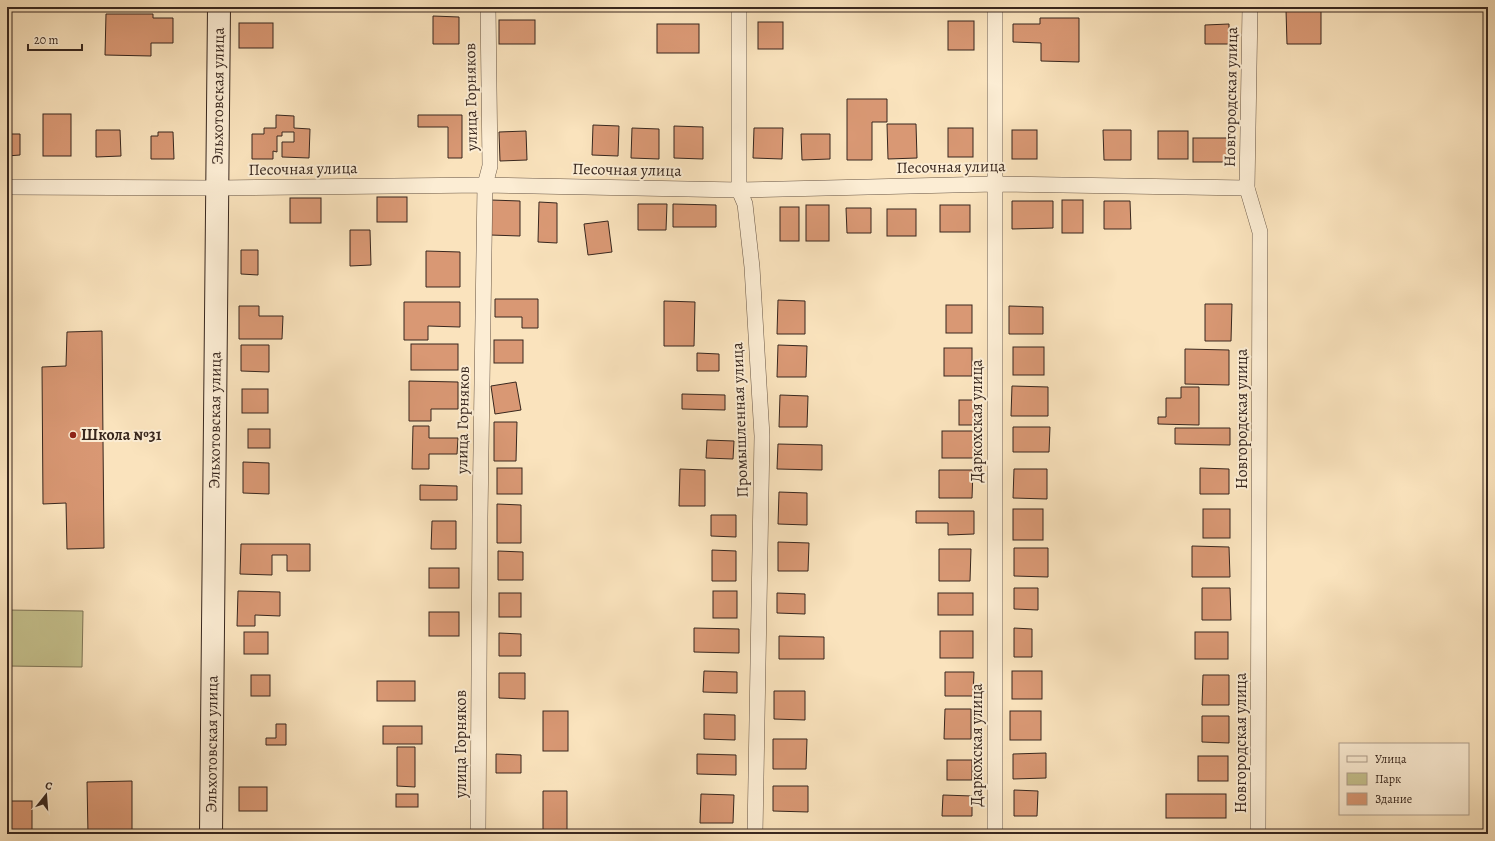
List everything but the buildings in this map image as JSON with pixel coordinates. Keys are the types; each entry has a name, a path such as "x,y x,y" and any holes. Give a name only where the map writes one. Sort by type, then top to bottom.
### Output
{"street":[{"name":"Эльхотовская улица","path":"211,834 219,7"},
{"name":"улица Горняков","path":"478,834 480,517 485,185 490,166 488,7"},
{"name":"Промышленная улица","path":"739,7 739,190 745,204 752,267 762,436 755,834"},
{"name":"Даркохская улица","path":"995,7 995,834"},
{"name":"Новгородская улица","path":"1250,7 1247,188 1260,232 1258,834"},
{"name":"Песочная улица","path":"7,187 218,188 485,185 739,190 995,184 1247,188"}],"green space":[{"path":"7,610 83,611 82,667 7,666"}],"place":[{"name":"Школа №31","path":"73,435"}]}
